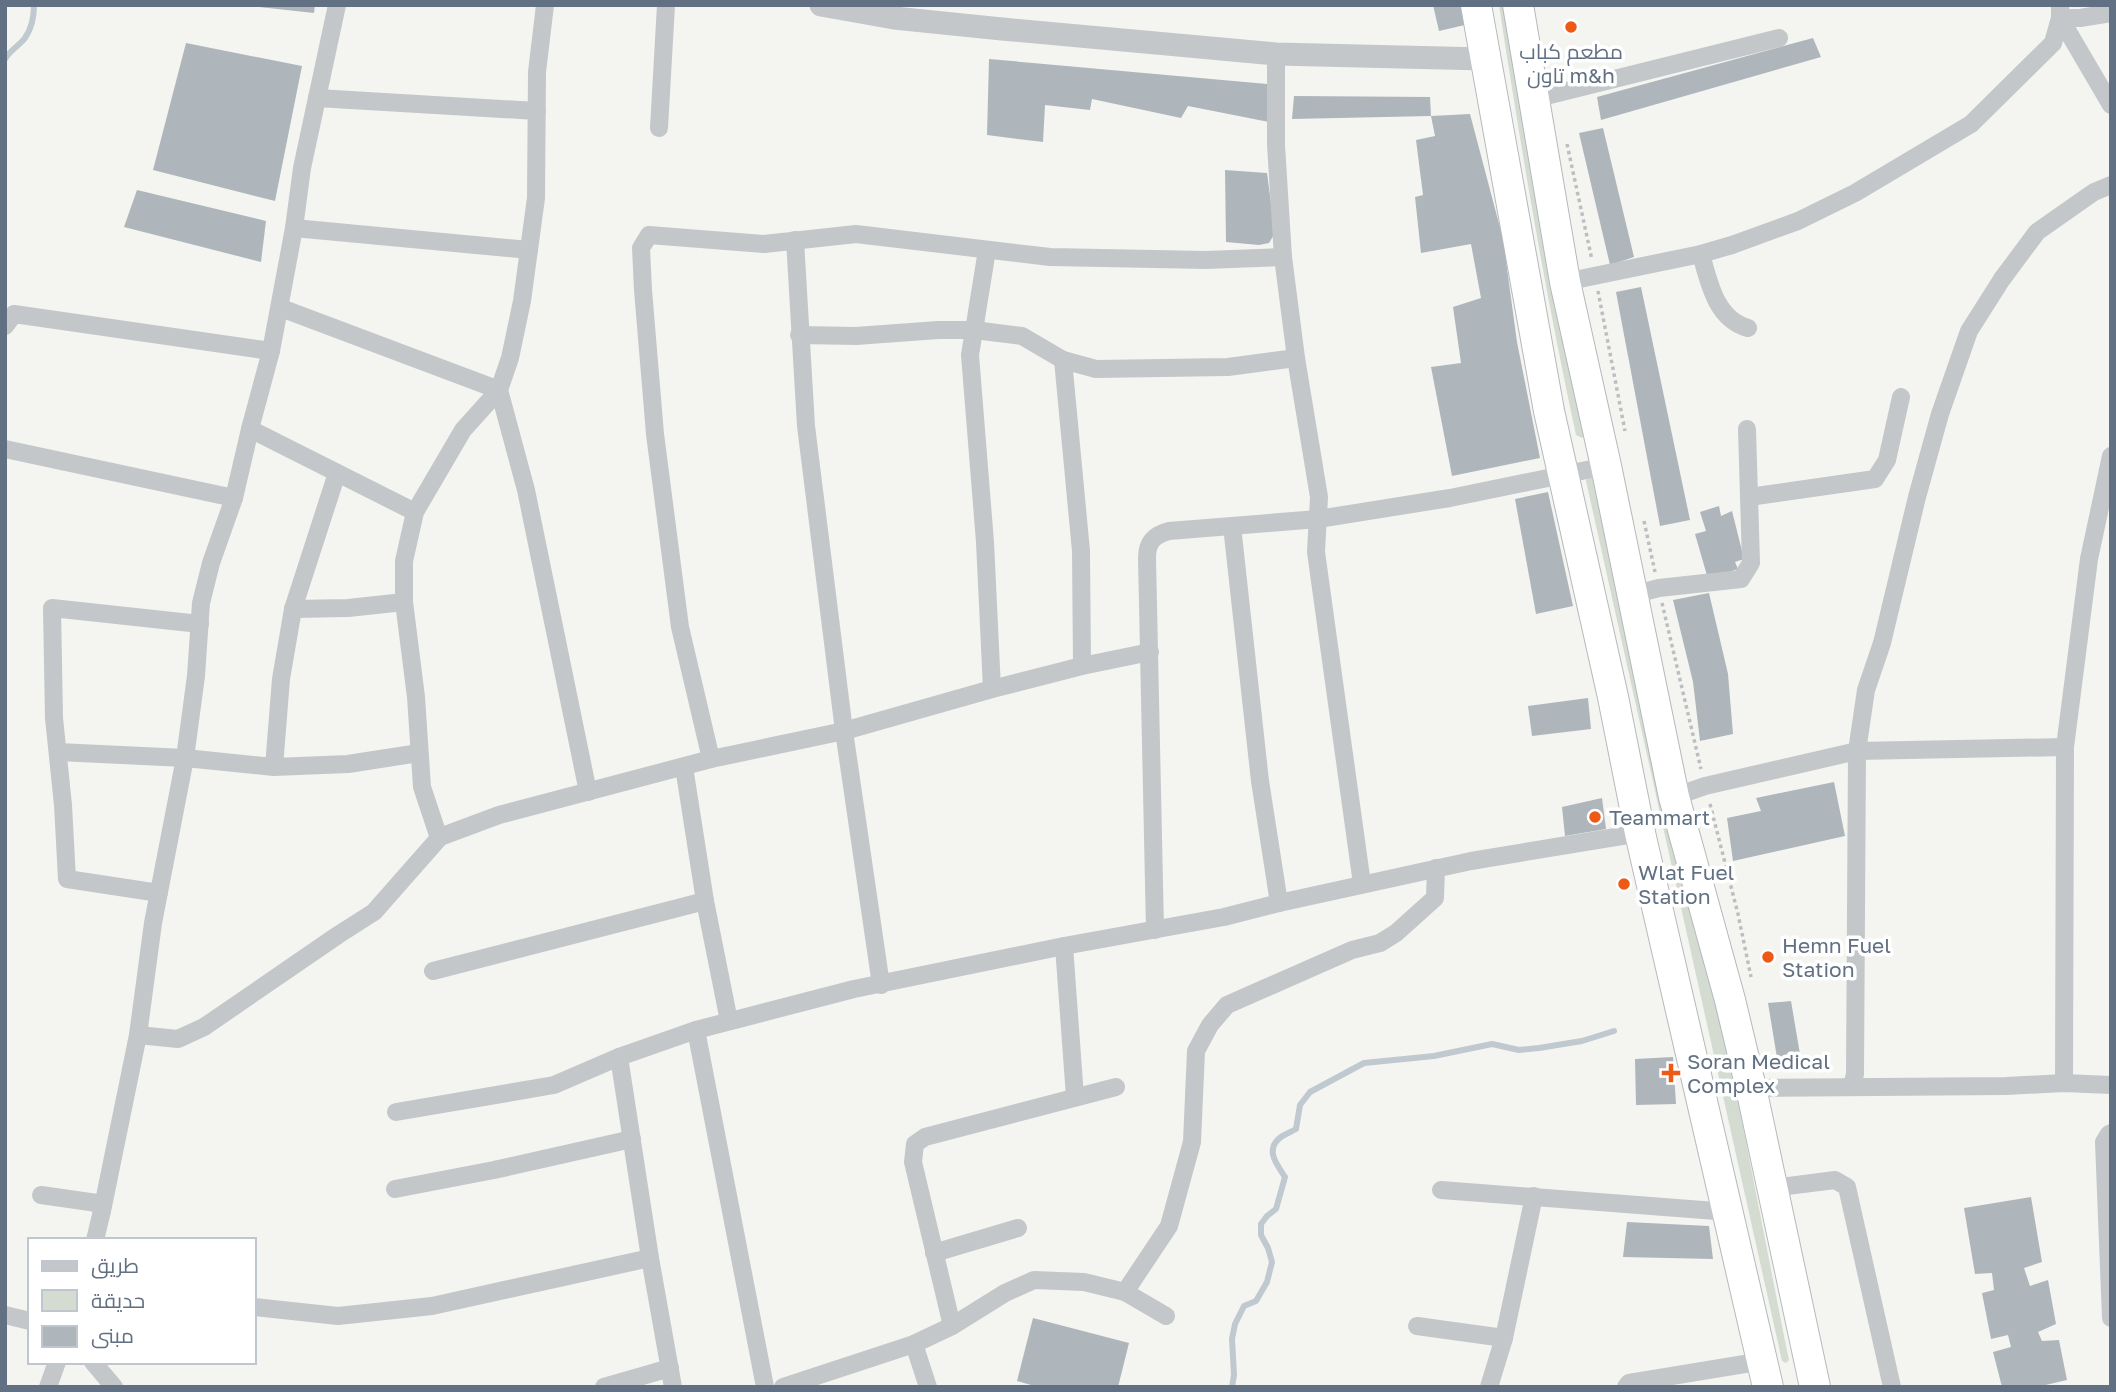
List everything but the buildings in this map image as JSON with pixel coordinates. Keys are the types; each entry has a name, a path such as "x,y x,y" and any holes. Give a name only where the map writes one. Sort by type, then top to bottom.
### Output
{"highway":[{"path":"1476,5 1562,475 1613,697 1640,833 1766,1377 1813,1379 1730,1000 1674,797 1646,591 1606,467 1564,282 1518,5"}],"street":[{"path":"96,1238 138,1035 159,893 185,758 196,676 201,603 211,563 234,498 281,308 302,168 337,5"},
{"path":"439,838 422,787 415,686 404,603 404,561 415,512 463,430 499,390 510,358 522,301 536,198 537,72 545,5"},
{"path":"659,128 666,5"},
{"path":"821,5 894,18 1276,54 1485,59"},
{"path":"2060,12 2080,18 2111,13"},
{"path":"2060,12 2111,106"},
{"path":"1564,282 1701,254 1798,221 1855,193 1971,124 2053,43 2060,12"},
{"path":"1534,99 1779,38"},
{"path":"1276,54 1276,145 1283,257 1296,358 1319,497 1316,552 1362,884"},
{"path":"317,98 537,111"},
{"path":"1852,1086 1855,1074 1856,1032 1857,751 1866,690 1882,643 1940,414 1969,331 2001,279 2037,232 2094,192 2111,185"},
{"path":"294,228 529,250"},
{"path":"711,759 678,613 655,434 641,248 649,234 764,244 856,234 1050,257 1205,260 1283,257"},
{"path":"795,240 806,426 881,985"},
{"path":"987,250 970,355 985,542 992,689"},
{"path":"1701,254 1725,315 1735,324 1748,328"},
{"path":"281,308 499,390"},
{"path":"5,326 13,314 271,351"},
{"path":"799,335 856,336 974,330 1022,336 1063,360 1096,369 1228,367 1296,358"},
{"path":"1063,360 1082,551 1082,666"},
{"path":"499,390 526,491 588,792"},
{"path":"1749,497 1875,478 1887,460 1901,397"},
{"path":"250,429 415,512"},
{"path":"1646,591 1741,579 1751,563 1747,429"},
{"path":"5,449 234,498"},
{"path":"2064,1083 2065,747 2089,559 2105,509 2111,456"},
{"path":"1154,930 1147,558 1147,548 1152,539 1169,531 1318,519 1450,498 1606,467"},
{"path":"274,767 281,679 293,609 337,472"},
{"path":"1232,526 1260,782 1279,903"},
{"path":"293,609 404,603"},
{"path":"159,893 67,879 54,718 51,608 200,624"},
{"path":"138,1035 177,1039 204,1027 374,912 439,838 499,815 711,759 845,731 1082,666 1150,652"},
{"path":"1674,797 1705,786 1857,751 2065,747"},
{"path":"58,752 185,758 274,767 348,764 419,753"},
{"path":"684,767 705,901 729,1021"},
{"path":"396,1112 554,1085 619,1057 696,1030 854,989 1224,917 1471,860 1640,833"},
{"path":"1125,1292 1169,1226 1192,1142 1196,1051 1210,1025 1227,1005 1352,950 1380,943 1396,933 1434,898 1436,868"},
{"path":"433,971 705,901"},
{"path":"1064,946 1076,1097"},
{"path":"696,1030 765,1387"},
{"path":"619,1057 673,1387"},
{"path":"1751,1088 2064,1083 2111,1085"},
{"path":"952,1325 913,1162 915,1144 925,1137 1116,1087"},
{"path":"2111,1133 2104,1142 2111,1318"},
{"path":"395,1189 632,1139"},
{"path":"1772,1188 1835,1180 1847,1186 1892,1387"},
{"path":"1441,1190 1729,1212"},
{"path":"41,1195 97,1203 102,1212"},
{"path":"1489,1387 1499,1360 1534,1196"},
{"path":"934,1253 1018,1228"},
{"path":"256,1307 338,1316 432,1306 650,1258"},
{"path":"783,1387 914,1344 952,1325 1004,1293 1034,1280 1084,1282 1125,1292 1166,1316"},
{"path":"5,1315 28,1321"},
{"path":"1417,1326 1504,1338"},
{"path":"914,1344 928,1387"},
{"path":"48,1387 56,1364"},
{"path":"95,1364 114,1387"},
{"path":"604,1387 670,1368"},
{"path":"1626,1387 1629,1383 1766,1377"}],"path":[{"path":"1564,138 1569,149 1625,431"},
{"path":"1644,519 1646,591 1705,786 1752,980"}],"green space":[{"path":"1499,5 1510,5 1586,432 1582,438 1576,435 1554,328"},
{"path":"1588,475 1594,477 1738,1101 1789,1360 1786,1363 1782,1361 1586,481"}],"waterway":[{"path":"5,59 27,34 34,14 34,5"},
{"path":"1232,1387 1232,1339 1235,1324 1244,1306 1256,1301 1267,1282 1272,1262 1261,1235 1261,1224 1276,1209 1285,1177 1274,1157 1273,1147 1281,1137 1296,1129 1300,1105 1310,1092 1364,1063 1434,1056 1492,1044 1519,1050 1539,1048 1582,1041 1614,1031"}],"place":[{"name":"مطعم كباب تاون m&h","path":"1571,27"},
{"name":"Teammart","path":"1595,817"},
{"name":"Wlat Fuel Station","path":"1624,884"},
{"name":"Hemn Fuel Station","path":"1768,957"},
{"name":"Soran Medical Complex","path":"1671,1073"}]}
